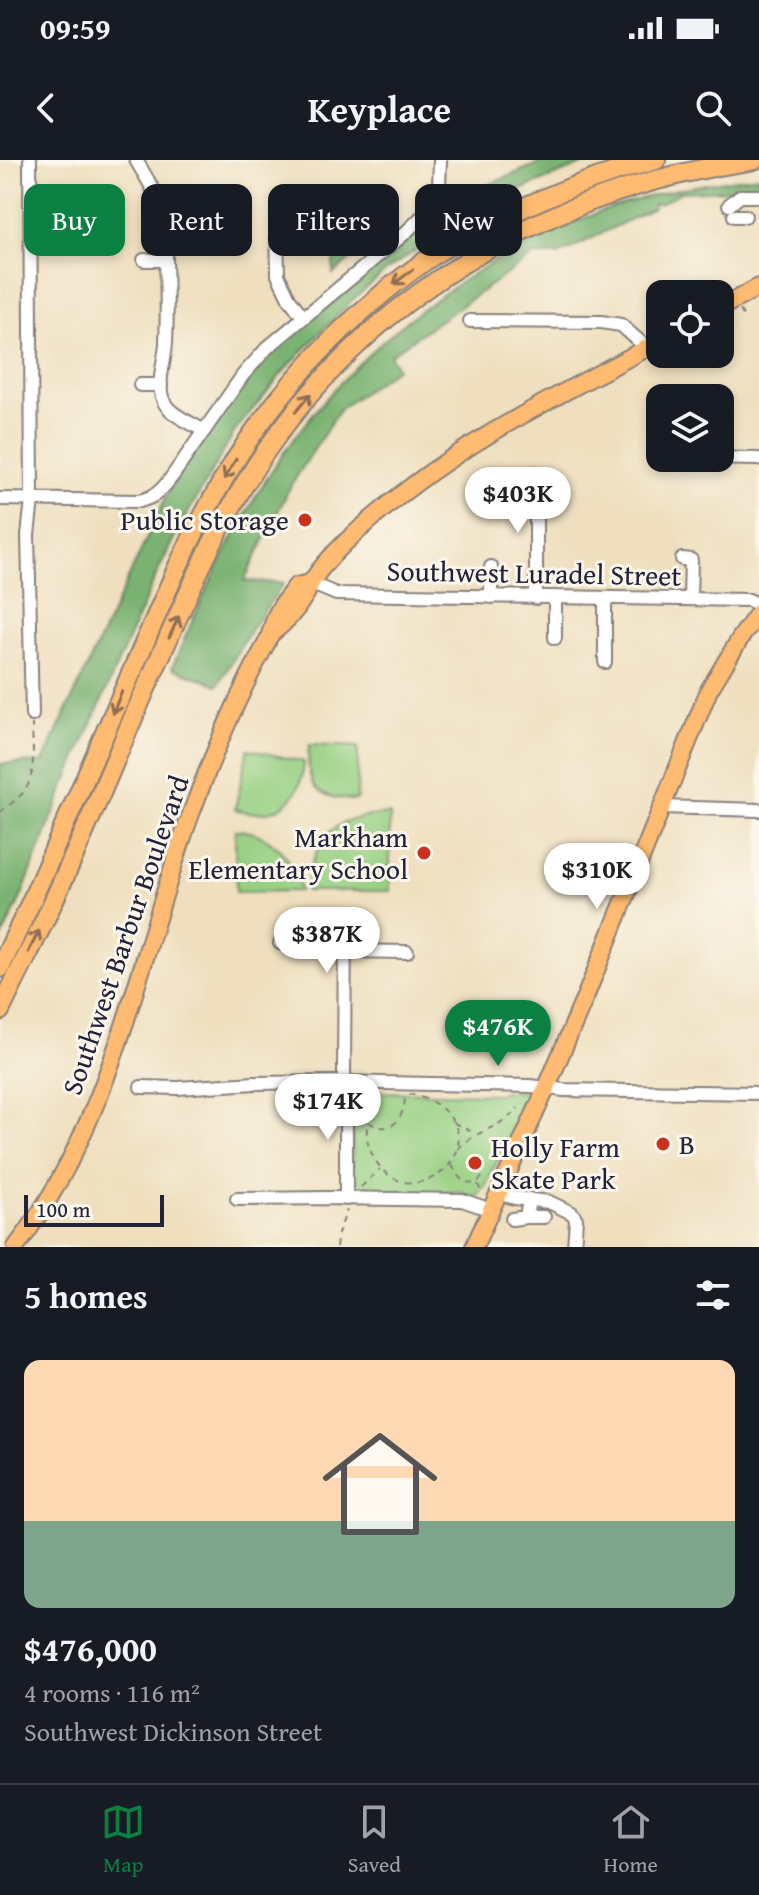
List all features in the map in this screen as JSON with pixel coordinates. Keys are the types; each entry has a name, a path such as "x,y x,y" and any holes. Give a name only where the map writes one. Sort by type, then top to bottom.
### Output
{"highway":[{"path":"0,968 178,566 207,507 259,426 323,351 385,291 427,259 457,240 560,191 627,164 656,160"},
{"path":"0,1011 58,893 220,525 269,447 304,402 366,337 440,276 524,228 653,180 754,160"}],"main road":[{"path":"734,300 759,287"},
{"name":"Southwest Barbur Boulevard","path":"16,1247 57,1185 97,1104 188,822 227,722 272,633 276,615 296,586 310,583 356,534 415,484 509,424 646,349"},
{"path":"474,1247 491,1210 490,1194 546,1089 709,690 759,612"}],"street":[{"path":"30,160 32,500 28,535 32,715"},
{"path":"0,499 139,501 154,496 165,487 259,356 429,210 439,187 440,160"},
{"path":"138,161 164,212 166,343 161,385 164,402 204,431"},
{"path":"744,214 740,196 759,196"},
{"path":"278,256 278,275 303,317"},
{"path":"144,260 166,260"},
{"path":"470,321 601,322 621,325 646,341"},
{"path":"140,385 161,385"},
{"path":"734,459 759,459"},
{"path":"536,473 536,598"},
{"path":"682,559 691,560 690,599"},
{"path":"491,567 491,597"},
{"name":"Southwest Luradel Street","path":"310,583 336,594 749,600 759,605"},
{"path":"555,598 555,638"},
{"path":"605,598 605,662"},
{"path":"661,807 759,810"},
{"path":"345,922 346,1199"},
{"path":"280,943 407,952"},
{"path":"141,1087 345,1083 759,1093"},
{"path":"490,1194 549,1202 572,1213 576,1219 574,1247"},
{"path":"237,1199 462,1200 491,1210"},
{"path":"529,1199 519,1218 544,1217"}],"path":[{"path":"0,812 20,796 30,780 32,715"},
{"path":"362,1094 359,1109 367,1121 378,1127 392,1125 402,1115 405,1099 411,1094 439,1106 457,1132 457,1150 451,1164 432,1179 414,1183 394,1178 381,1168 369,1147 367,1121 380,1094"},
{"path":"457,1150 476,1133 500,1124 518,1108"},
{"path":"453,1123 476,1133"},
{"path":"451,1164 464,1182 477,1183 490,1194"},
{"path":"336,1247 347,1210 346,1199 381,1168"},
{"path":"477,1183 484,1175"}],"green space":[{"path":"547,160 594,160 522,189 522,184 490,184"},
{"path":"759,176 759,189 681,192 558,255 534,255 390,355 397,368 340,409 290,487 244,581 284,583 252,628 218,685 172,668 219,564 276,464 315,412 359,364 409,320 462,281 505,256 522,256 522,246 580,220 642,198"},
{"path":"415,230 415,251 387,270 350,302 283,372 235,431 176,534 0,942 0,764 43,762 171,486 253,373 286,339 384,256 399,256 399,243"},
{"path":"333,256 355,256 333,274"},
{"path":"309,745 358,747 357,800 332,797 316,788 309,771"},
{"path":"248,749 304,762 298,788 291,798 274,810 249,812 235,809"},
{"path":"390,814 390,891 306,891 315,855 330,832 353,820"},
{"path":"235,830 259,835 278,848 293,868 300,891 236,892"},
{"path":"359,1088 377,1092 530,1092 485,1187 477,1197 463,1193 371,1192 356,1195 352,1189 353,1097 354,1091"}],"place":[{"name":"Public Storage","path":"305,520"},
{"name":"Markham Elementary School","path":"424,853"},
{"name":"B","path":"663,1144"},
{"name":"Holly Farm Skate Park","path":"475,1163"}]}
